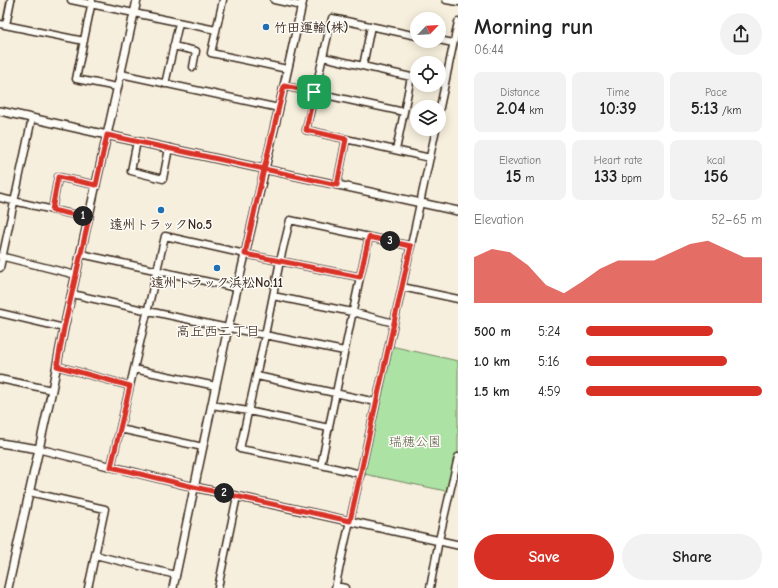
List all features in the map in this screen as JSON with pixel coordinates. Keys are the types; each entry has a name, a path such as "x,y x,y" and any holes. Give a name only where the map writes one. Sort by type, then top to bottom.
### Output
{"street":[{"path":"11,0 3,24 84,41"},
{"path":"71,0 92,2 134,14 216,30"},
{"path":"8,588 137,0"},
{"path":"223,0 211,53 287,69"},
{"path":"173,588 228,328 302,3 274,0"},
{"path":"446,0 458,2"},
{"path":"92,2 76,79 118,87"},
{"path":"410,34 332,18 306,130 430,158"},
{"path":"446,70 454,43 458,22"},
{"path":"165,84 179,23"},
{"path":"363,66 371,26"},
{"path":"446,41 454,43"},
{"path":"174,46 196,51 193,67"},
{"path":"323,57 410,77"},
{"path":"120,74 279,108"},
{"path":"284,86 404,112"},
{"path":"396,150 410,92"},
{"path":"0,111 458,211"},
{"path":"0,268 1,256 32,118"},
{"path":"345,588 335,587 435,136"},
{"path":"337,185 346,139"},
{"path":"137,141 130,171 163,179 169,148"},
{"path":"52,210 58,177 96,185"},
{"path":"0,198 89,218"},
{"path":"361,474 240,449 257,376 280,261 290,220 411,246"},
{"path":"111,467 165,236 360,277"},
{"path":"321,465 369,237"},
{"path":"81,254 237,288"},
{"path":"1,256 76,275"},
{"path":"402,287 458,299"},
{"path":"72,294 228,328 344,351"},
{"path":"273,296 394,322"},
{"path":"0,313 64,328"},
{"path":"57,366 130,386"},
{"path":"134,369 216,386"},
{"path":"257,376 376,402"},
{"path":"0,379 52,390"},
{"path":"212,405 329,428"},
{"path":"120,428 203,447"},
{"path":"0,443 39,449 194,487 458,544"},
{"path":"430,588 458,457"},
{"path":"29,492 105,509 88,588"},
{"path":"218,588 237,496"},
{"path":"96,555 176,575"}],"green space":[{"name":"瑞穂公園","path":"391,346 458,361 458,451 450,489 446,491 364,474"}],"place":[{"name":"竹田運輸(株)","path":"266,27"},
{"name":"遠州トラックNo.5","path":"161,210"},
{"name":"遠州トラック浜松No.11","path":"217,268"}],"district":[{"name":"高丘西二丁目","path":"218,331"}],"route":[{"path":"314,92 284,86 264,169 107,135 96,185 58,177 52,210 89,218 57,366 130,386 111,467 194,487 350,521 411,246 369,237 360,277 245,254 264,169 337,185 346,139 306,130 314,92"}]}
